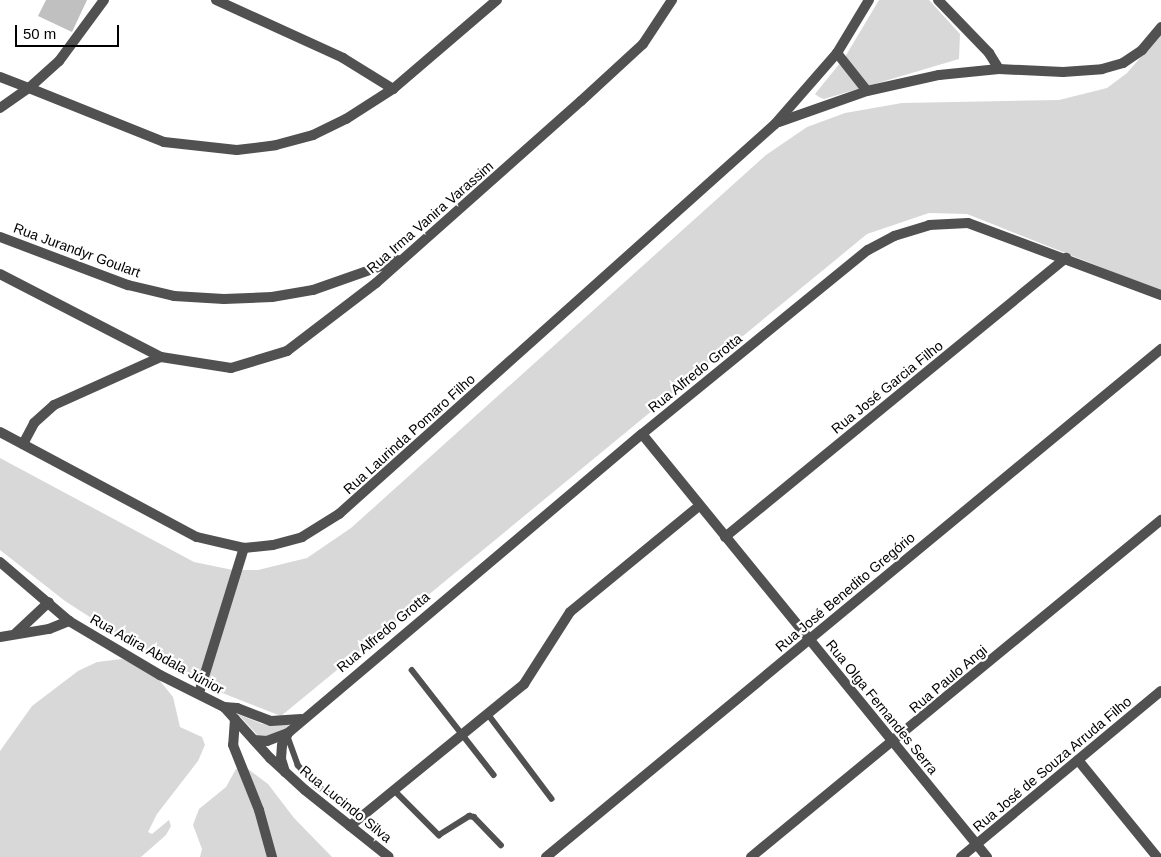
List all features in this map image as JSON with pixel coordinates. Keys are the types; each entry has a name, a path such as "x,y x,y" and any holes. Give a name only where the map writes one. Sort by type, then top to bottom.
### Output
{"street":[{"path":"0,108 29,88 59,62 104,0"},
{"path":"216,0 343,58 393,89"},
{"path":"0,77 164,142 237,150 276,145 313,135 393,89 497,0"},
{"name":"Rua Irma Vanira Varassim","path":"0,274 161,357 203,366 230,368 286,351 408,256 643,44 672,0"},
{"name":"Rua Laurinda Pomaro Filho","path":"0,432 197,537 244,548 273,545 302,537 339,514 776,124 837,53 869,0"},
{"path":"938,0 989,53 999,69"},
{"name":"Rua Laurinda Pomaro Filho","path":"776,124 810,109 868,90 939,75 999,69 1063,72 1102,69 1123,63 1142,50 1161,27"},
{"path":"837,53 868,90"},
{"name":"Rua Alfredo Grotta","path":"254,740 266,741 288,733 301,719 642,434 868,250 894,236 948,222 968,222 1161,295"},
{"name":"Rua Jurandyr Goulart","path":"0,237 128,285 174,296 224,299 272,297 313,290 367,274 408,256"},
{"name":"Rua José Garcia Filho","path":"725,537 1066,258"},
{"name":"Rua José Benedito Gregório","path":"546,857 1161,349"},
{"path":"23,444 34,423 54,405 161,357"},
{"name":"Rua Olga Fernandes Serra","path":"642,434 699,506 810,639 892,743 987,857"},
{"path":"350,826 524,684 570,612 699,506"},
{"name":"Rua Paulo Angi","path":"751,857 1161,520"},
{"path":"199,694 244,548"},
{"name":"Rua Adira Abdala Júnior","path":"0,562 69,621 160,675 224,707 270,758"},
{"path":"16,633 48,602"},
{"path":"0,637 49,629 69,621"},
{"name":"Rua José de Souza Arruda Filho","path":"961,857 1161,691"},
{"path":"224,707 237,708 271,721 301,719"},
{"path":"235,719 233,745 259,810 272,857"},
{"name":"Rua Lucindo Silva","path":"285,772 281,759 282,745 288,733"},
{"name":"Rua Lucindo Silva","path":"270,758 350,826 390,857"},
{"path":"1078,760 1157,857"}],"lane":[{"path":"412,670 494,775"},
{"path":"488,714 552,799"},
{"path":"288,733 291,752 298,765 316,785 362,816"},
{"path":"394,790 439,835 469,816 474,817 501,845"}],"shaded area":[{"path":"879,0 929,0 960,34 959,59 824,99 819,97 815,94 845,57"},
{"path":"1161,34 1161,291 967,214 929,213 867,234 281,716 202,685 65,601 0,550 0,458 194,562 233,570 258,570 307,558 351,528 766,155 807,127 845,113 902,103 1059,100 1107,88 1127,73"},
{"path":"122,659 143,667 156,676 173,697 180,727 202,737 205,745 198,761 157,814 148,832 152,834 169,820 171,826 166,835 141,857 0,857 0,751 32,706 78,671 97,662"},
{"path":"238,714 262,724 290,723 286,729 261,739"},
{"path":"236,769 248,769 268,784 294,818 332,857 200,857 202,849 193,825 199,809 226,787"}],"building":[{"path":"46,0 87,0 72,32 38,16"}]}
